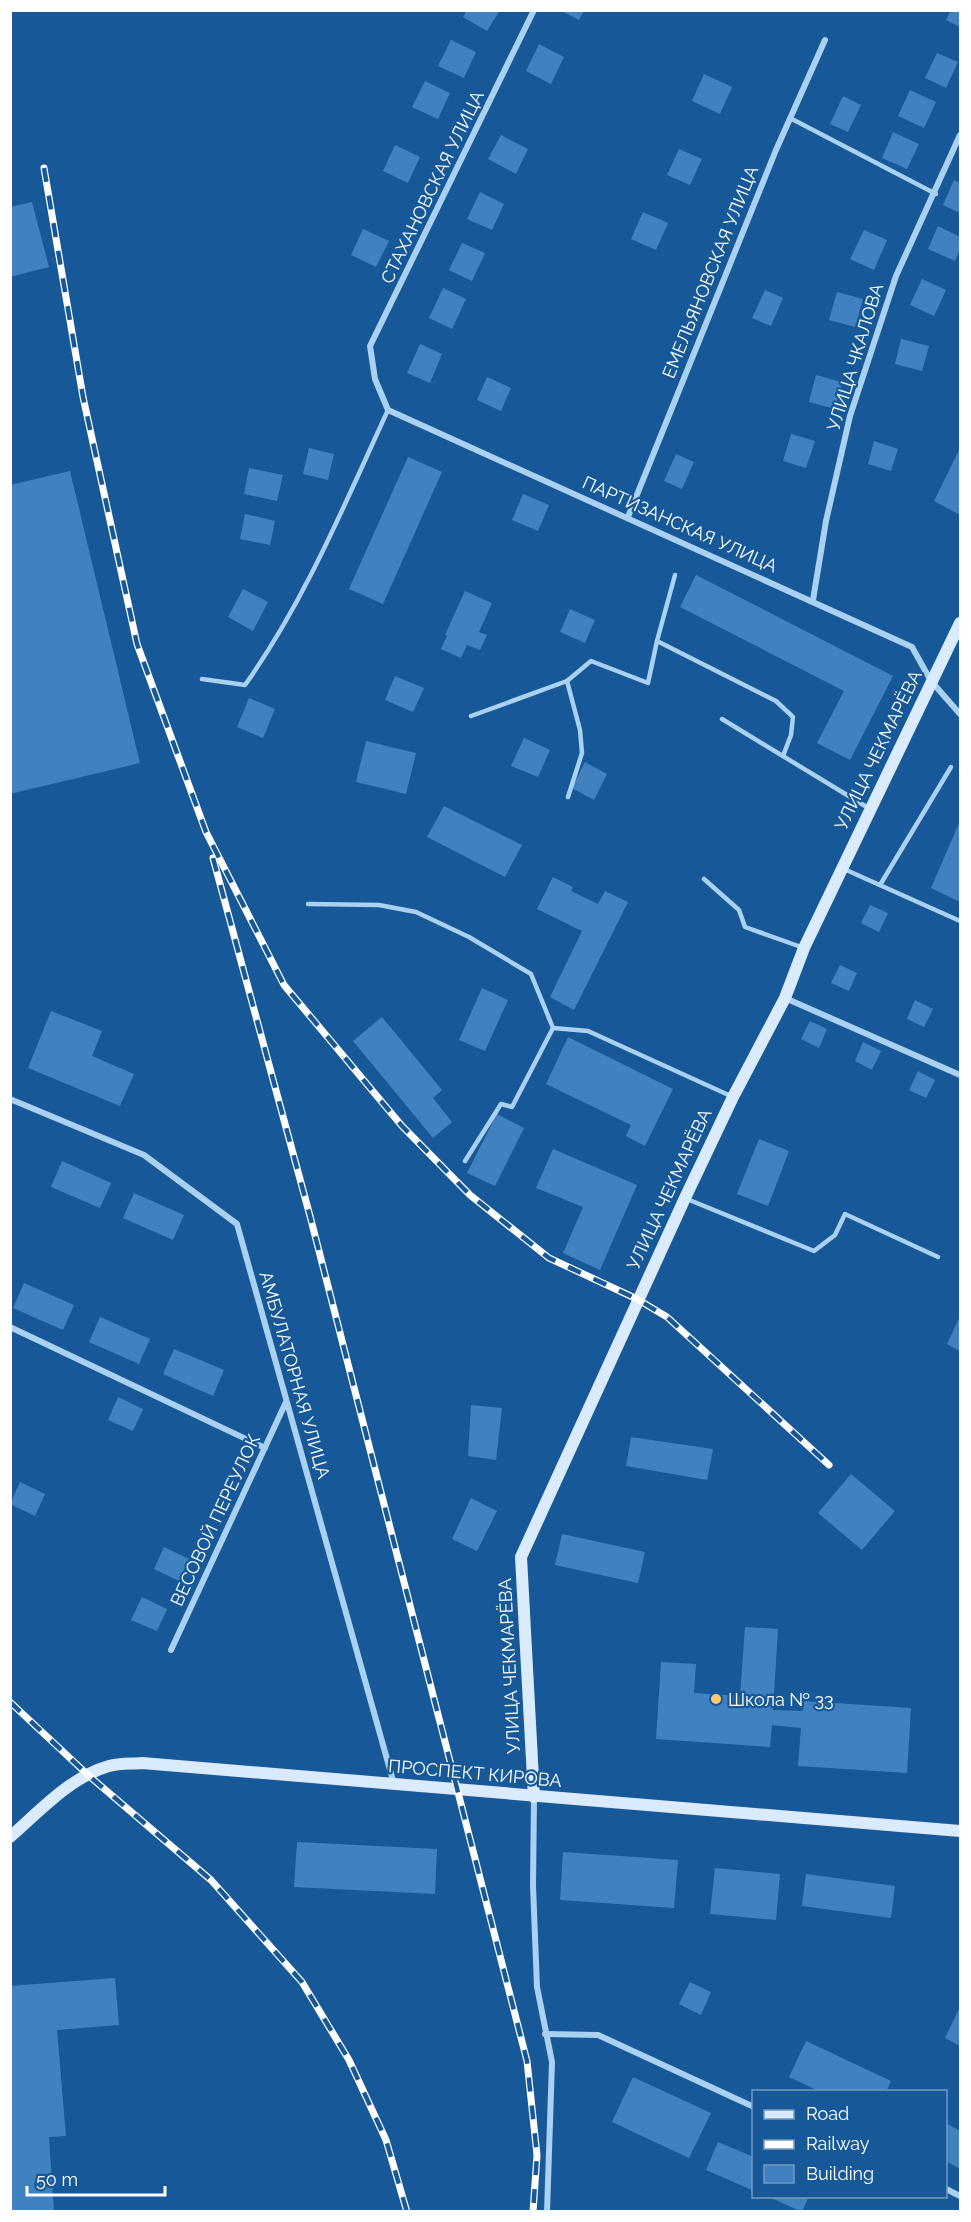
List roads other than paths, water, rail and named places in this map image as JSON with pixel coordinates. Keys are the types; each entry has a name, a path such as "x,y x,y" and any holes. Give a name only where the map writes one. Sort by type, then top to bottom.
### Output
{"street":[{"name":"СТАХАНОВСКАЯ УЛИЦА","path":"388,410 375,380 370,346 534,10"},
{"name":"ЕМЕЛЬЯНОВСКАЯ УЛИЦА","path":"628,517 790,118 825,40"},
{"name":"УЛИЦА ЧКАЛОВА","path":"813,600 826,521 850,416 896,276 936,194 960,135"},
{"name":"ПАРТИЗАНСКАЯ УЛИЦА","path":"388,410 813,600 912,647 931,681 960,714"},
{"name":"УЛИЦА ЧЕКМАРЁВА","path":"534,1797 521,1557 685,1198 733,1096 785,998 804,948 960,623"},
{"path":"785,998 960,1075"},
{"name":"АМБУЛАТОРНАЯ УЛИЦА","path":"10,1099 144,1155 237,1224 394,1784"},
{"path":"10,1327 265,1448"},
{"name":"ВЕСОВОЙ ПЕРЕУЛОК","path":"171,1650 286,1401"},
{"name":"ПРОСПЕКТ КИРОВА","path":"10,1837 62,1791 88,1775 110,1766 142,1762 534,1797 960,1831"},
{"path":"534,1797 533,1886 537,1987 552,2062 547,2211"},
{"path":"545,2034 598,2035 752,2107"}],"lane":[{"path":"790,118 936,194"},
{"path":"202,679 245,686 266,656 323,550 388,410"},
{"path":"471,716 567,681 591,661 648,682 675,575"},
{"path":"657,641 777,701 793,717 791,735 783,756"},
{"path":"567,681 580,730 582,753 568,796"},
{"path":"722,719 870,809"},
{"path":"880,885 951,767"},
{"path":"842,868 960,921"},
{"path":"704,879 739,910 745,927 804,948"},
{"path":"308,904 379,905 407,910 469,937 531,974 553,1028 512,1107 501,1104 465,1161"},
{"path":"553,1028 588,1031 733,1096"},
{"path":"685,1198 814,1251 835,1234 845,1214 938,1257"}],"railway":[{"path":"44,168 83,397 137,644 206,832 284,985 402,1126 470,1195 549,1258 637,1299 667,1317 829,1465"},
{"path":"213,858 310,1216 527,2061 537,2155 533,2212"},
{"path":"10,1702 88,1775 211,1880 302,1982 349,2060 386,2140 407,2212"}],"place":[{"name":"Школа № 33","path":"716,1699"}]}
